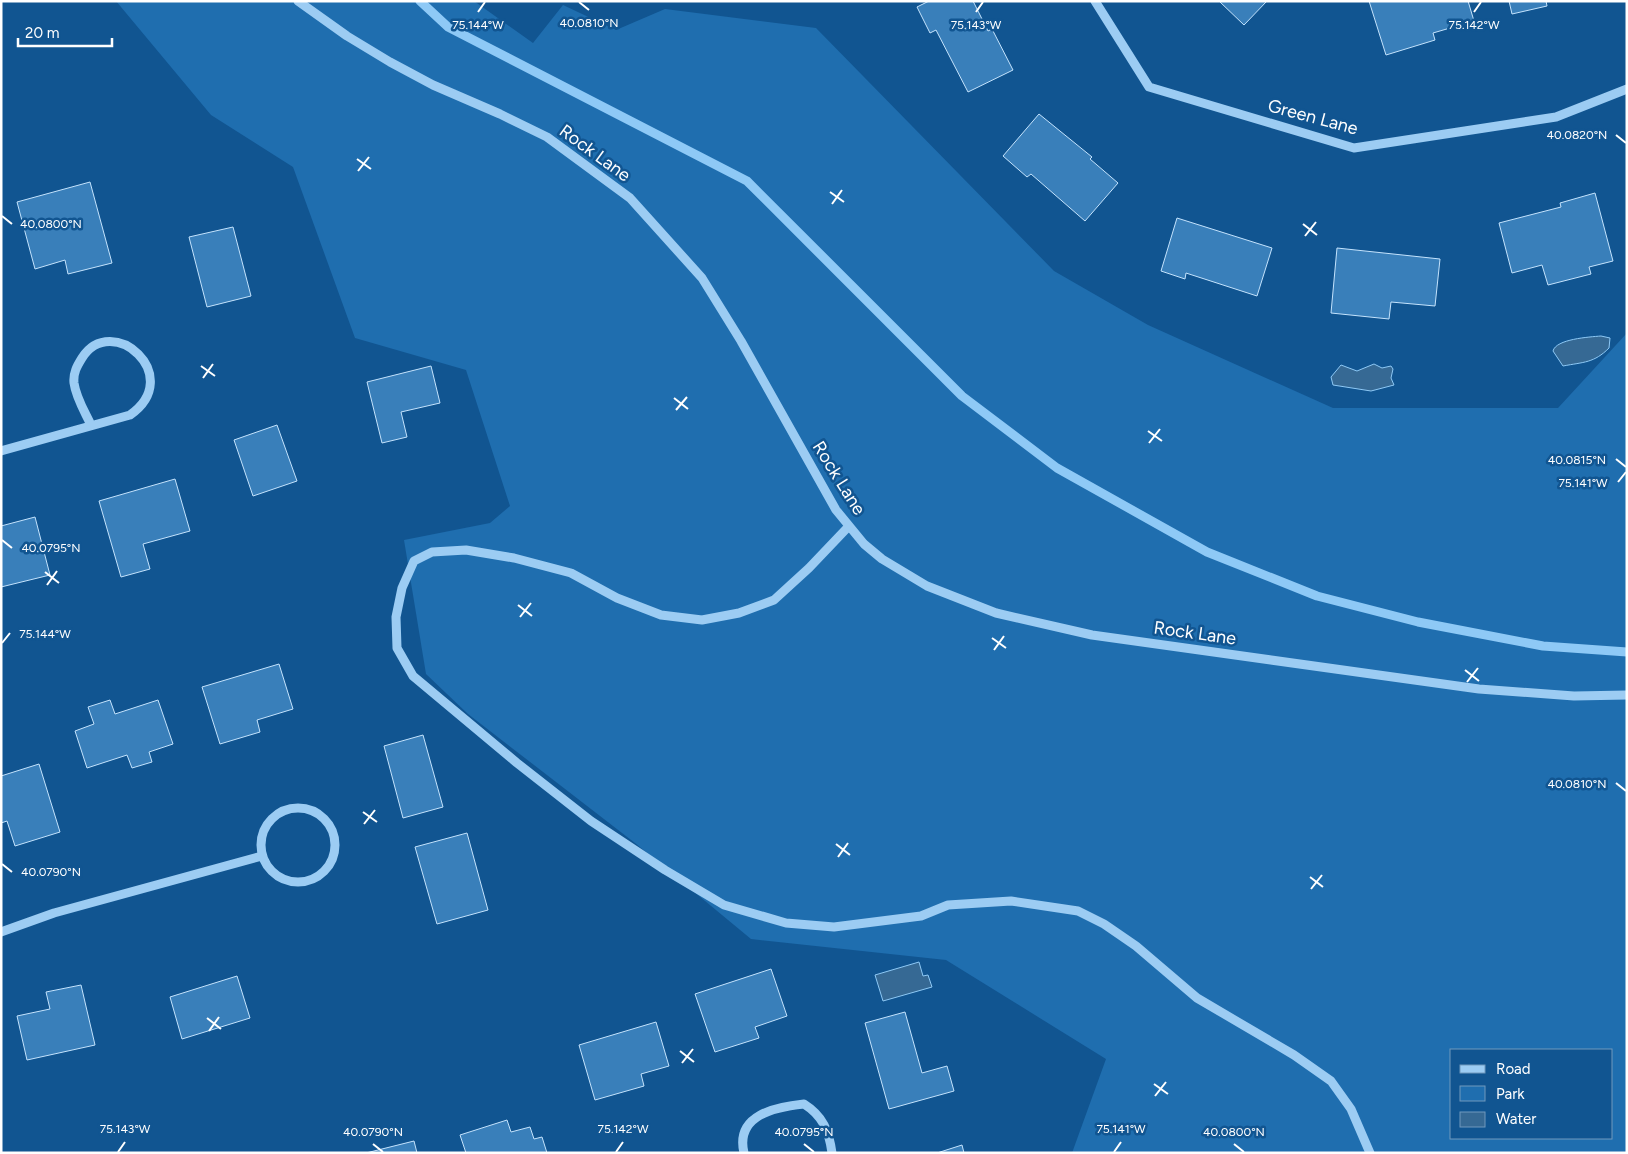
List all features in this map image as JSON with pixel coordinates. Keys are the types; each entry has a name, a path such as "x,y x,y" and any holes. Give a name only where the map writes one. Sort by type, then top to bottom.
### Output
{"street":[{"name":"Rock Lane","path":"298,1 347,36 390,62 433,85 547,137 630,198 702,278 741,341 836,510 864,544 882,559 927,586 973,605 1035,623 1092,635 1479,689 1574,696 1627,695"},
{"name":"Green Lane","path":"1094,1 1149,87 1354,148 1556,117 1627,89"},
{"path":"1,451 130,415 138,409 147,398 151,379 146,362 136,351 125,344 106,342 97,345 86,352 75,369 76,394 91,425"},
{"path":"849,526 809,568 774,600 739,613 702,620 661,615 616,598 571,573 514,558 466,550 432,552 414,561 402,588 396,617 398,648 413,676 517,763 591,821 665,870 724,905 786,923 834,927 921,916 948,905 1011,901 1078,911 1104,924 1136,946 1197,998 1294,1055 1331,1081 1351,1110 1370,1153"},
{"path":"290,809 308,810 325,820 332,829 335,853 330,865 321,875 309,881 286,880 274,874 262,856 261,843 264,830 280,813 290,809"},
{"path":"1,932 54,913 262,856"},
{"path":"744,1153 743,1136 747,1125 756,1116 772,1110 804,1104 814,1110 823,1120 832,1153"}],"green space":[{"path":"116,1 474,1 533,43 563,5 616,30 665,9 816,28 1054,271 1148,325 1333,408 1558,408 1627,333 1627,1153 1072,1153 1106,1059 946,960 751,939 635,843 468,714 426,674 404,540 490,523 510,506 466,370 355,338 293,167 211,115"}],"water":[{"path":"1601,336 1610,338 1609,348 1598,357 1588,361 1563,366 1553,351 1555,347 1566,341"},
{"path":"1374,364 1382,368 1391,366 1393,369 1391,378 1394,385 1371,391 1333,385 1331,377 1341,365 1357,371"},
{"path":"919,962 923,976 928,975 932,987 883,1001 875,975"}],"building":[{"path":"929,1 973,1 988,31 992,29 1013,70 968,92 936,30 930,33 917,7"},
{"path":"1219,1 1267,1 1244,25"},
{"path":"1369,1 1468,1 1474,21 1433,33 1435,40 1386,55"},
{"path":"1509,1 1546,1 1547,6 1512,14"},
{"path":"1039,114 1092,157 1090,159 1118,183 1085,221 1031,174 1027,177 1003,156"},
{"path":"90,182 112,263 68,274 65,260 35,269 17,202"},
{"path":"1595,193 1613,261 1589,267 1591,274 1548,285 1542,265 1512,273 1499,223 1561,207 1560,203"},
{"path":"1177,218 1272,248 1257,296 1186,273 1185,279 1161,271"},
{"path":"233,227 251,296 207,307 189,237"},
{"path":"1337,248 1440,259 1435,306 1391,302 1389,319 1331,313"},
{"path":"431,366 440,403 401,412 407,437 382,443 367,382"},
{"path":"277,425 297,481 253,496 234,440"},
{"path":"175,479 190,531 143,544 150,569 121,577 99,501"},
{"path":"35,517 50,575 1,587 1,526"},
{"path":"279,664 293,709 257,720 260,732 220,744 202,687"},
{"path":"110,700 115,714 158,700 173,744 149,752 152,762 132,768 127,755 87,768 75,731 94,724 88,707"},
{"path":"423,735 443,807 403,818 384,746"},
{"path":"39,764 60,832 15,846 7,821 1,823 1,776"},
{"path":"467,833 488,910 437,924 415,847"},
{"path":"771,969 787,1016 755,1027 759,1038 715,1052 695,994"},
{"path":"237,976 250,1018 182,1039 170,997"},
{"path":"81,985 95,1045 27,1060 17,1016 50,1009 46,992"},
{"path":"905,1012 922,1073 947,1066 954,1091 889,1109 865,1023"},
{"path":"656,1022 669,1066 641,1074 644,1086 595,1100 579,1045"},
{"path":"507,1120 511,1132 530,1127 534,1139 542,1137 547,1153 466,1153 460,1135"},
{"path":"414,1141 417,1153 366,1153"},
{"path":"962,1145 964,1153 937,1153"}],"waterway":[{"path":"420,1 448,27 747,181 962,396 1057,468 1207,552 1317,596 1418,622 1543,646 1627,652"}]}
